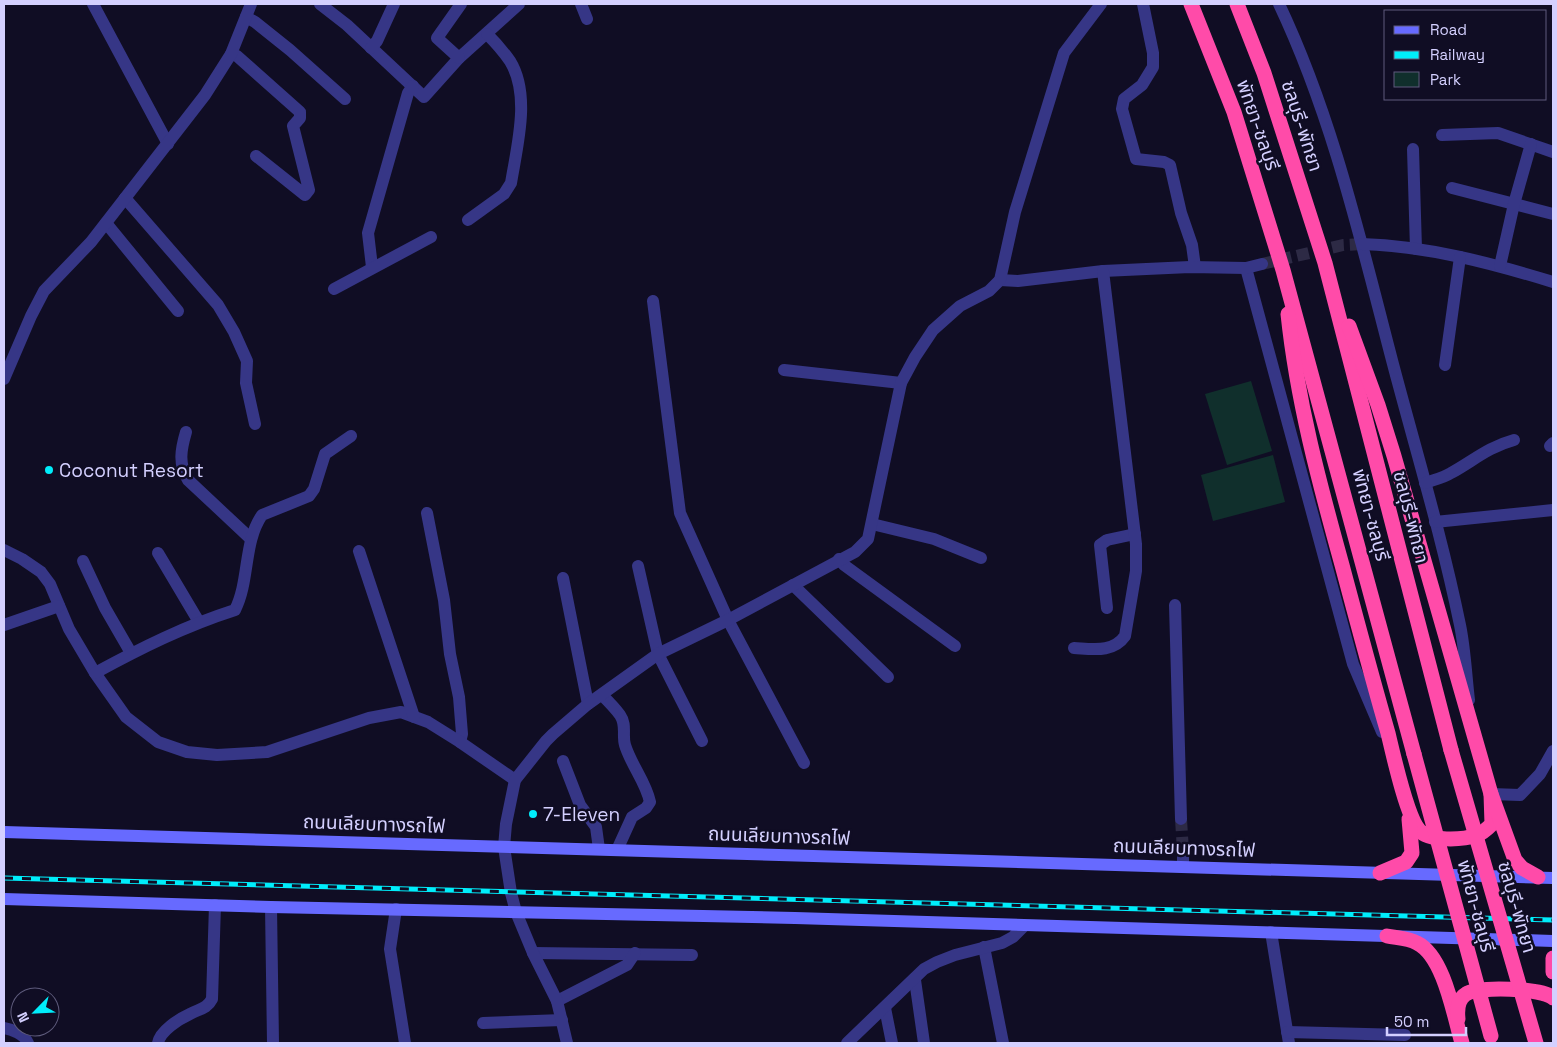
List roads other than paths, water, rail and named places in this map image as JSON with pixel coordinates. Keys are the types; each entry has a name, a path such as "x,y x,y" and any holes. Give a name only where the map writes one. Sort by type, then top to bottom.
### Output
{"highway":[{"name":"พัทยา-ชลบุรี","path":"1191,4 1234,112 1283,270 1492,1040"},
{"name":"ชลบุรี-พัทยา","path":"1237,4 1264,73 1325,263 1451,750 1536,1043"},
{"path":"1325,263 1378,405 1491,794 1515,860 1522,868 1538,877"},
{"path":"1283,270 1293,360 1308,438 1407,805 1414,823 1419,830 1431,837 1464,839 1478,835 1492,824 1491,794"},
{"path":"1380,873 1406,862 1412,853 1407,805"},
{"path":"1387,936 1415,941 1425,947 1434,958 1440,970 1462,1043"},
{"path":"1553,958 1553,972"},
{"path":"1462,1043 1458,1006 1464,995 1470,992 1525,990 1546,993 1553,998"}],"street":[{"path":"93,4 168,144"},
{"path":"4,379 9,351 44,291 106,224 205,95 232,54 251,4"},
{"path":"320,4 347,24 424,97 459,58 520,4"},
{"path":"371,48 377,41 394,4"},
{"path":"459,58 436,38 461,4"},
{"path":"581,4 587,19"},
{"path":"567,1043 557,1000 533,954 516,912 504,847 506,824 515,780 546,741 588,704 658,654 728,620 854,552 868,539 901,383 933,330 960,306 989,291 1000,280 1016,212 1064,53 1101,4"},
{"path":"1143,4 1153,53 1153,67 1142,84 1124,99 1122,109 1136,159 1164,162 1170,165 1181,212 1192,245 1196,267"},
{"path":"1279,4 1314,85 1362,244 1425,483 1460,626 1473,732"},
{"path":"246,17 290,50 345,99"},
{"path":"468,220 504,194 511,183 522,106 510,62 487,34"},
{"path":"232,54 237,56 300,112 300,118 293,126 309,190 305,195 256,156"},
{"path":"372,267 368,233 408,93 412,86"},
{"path":"1442,135 1498,133 1553,152"},
{"path":"1500,266 1514,204 1531,144"},
{"path":"1413,149 1416,249"},
{"path":"1452,188 1553,214"},
{"path":"125,198 218,305 234,332 247,362 246,383 255,424"},
{"path":"106,224 178,311"},
{"path":"334,289 430,237"},
{"path":"1362,244 1416,249 1460,257 1500,266 1553,282"},
{"path":"1445,365 1460,257"},
{"path":"1000,280 1018,281 1103,270 1196,267 1246,268 1262,264"},
{"path":"1246,268 1353,664 1398,769"},
{"path":"1074,648 1109,648 1120,644 1126,636 1136,571 1135,534 1103,270"},
{"path":"653,301 680,513 728,620 804,763"},
{"path":"784,370 901,383"},
{"path":"186,432 182,444 181,462 183,472 188,480 251,539"},
{"path":"95,672 131,653 199,622 235,610 240,601 251,539 262,515 309,496 314,489 325,454 351,436"},
{"path":"1425,483 1449,474 1498,444 1514,440"},
{"path":"1435,522 1553,510"},
{"path":"427,513 444,600 450,654 458,697 462,734 460,742"},
{"path":"872,524 934,539 981,558"},
{"path":"1107,608 1100,545 1107,540 1135,534"},
{"path":"4,550 41,572 50,584 69,629 126,718 158,742 187,752 217,754 267,752 368,718 401,712 428,722 515,780"},
{"path":"358,551 414,717"},
{"path":"158,553 199,622"},
{"path":"839,559 844,566 954,646"},
{"path":"83,561 104,608 131,653"},
{"path":"638,566 658,654 702,740"},
{"path":"563,578 588,704"},
{"path":"793,585 888,678"},
{"path":"1175,605 1182,819"},
{"path":"4,625 59,606"},
{"path":"602,695 623,720 625,744 650,802 646,808 632,817 617,850"},
{"path":"1491,794 1520,795 1540,774 1553,751"},
{"path":"563,761 580,805 596,826 599,849"},
{"name":"ถนนเลียบทางรถไฟ","path":"4,832 1553,878"},
{"path":"1182,851 1183,867"},
{"path":"4,899 1553,941"},
{"path":"158,1043 159,1039 171,1026 190,1013 209,1005 212,999 215,904"},
{"path":"271,907 273,1043"},
{"path":"396,909 390,949 405,1043"},
{"path":"847,1043 915,980 924,969 954,955 1002,943 1013,937 1024,926"},
{"path":"1271,932 1288,1038 1405,1035"},
{"path":"984,947 1003,1043"},
{"path":"533,954 635,953 692,955"},
{"path":"557,1000 627,964 635,953"},
{"path":"915,980 924,1043"},
{"path":"885,1008 892,1043"},
{"path":"484,1023 562,1020"},
{"path":"4,1028 11,1029 27,1039 28,1043"}],"tunnel":[{"path":"1262,264 1343,245 1362,244"},
{"path":"1181,819 1183,851"}],"railway":[{"path":"4,878 1553,920"}],"place":[{"name":"Coconut Resort","path":"49,470"},
{"name":"7-Eleven","path":"533,814"}]}
